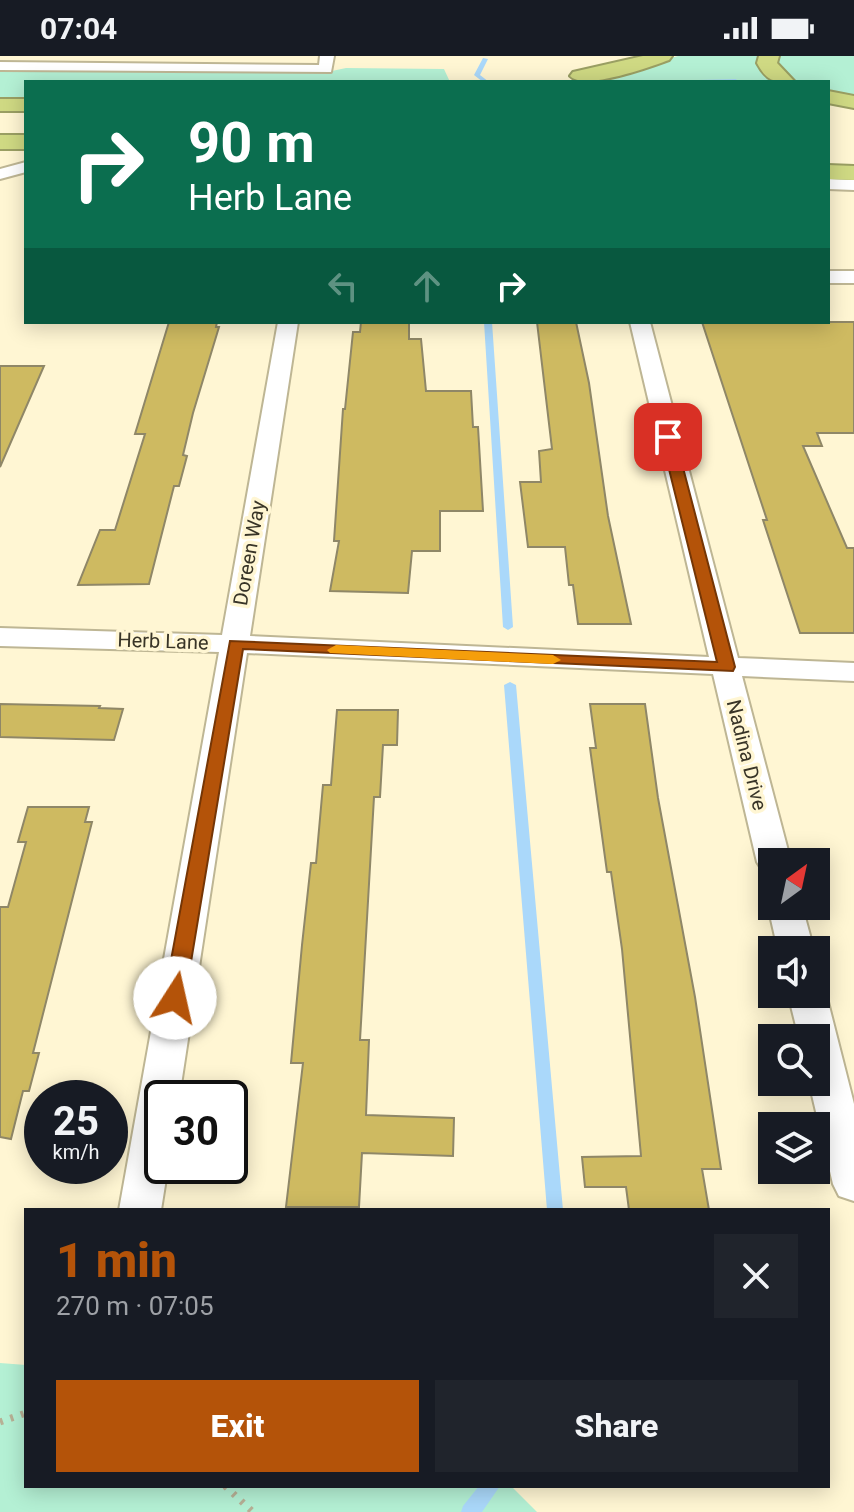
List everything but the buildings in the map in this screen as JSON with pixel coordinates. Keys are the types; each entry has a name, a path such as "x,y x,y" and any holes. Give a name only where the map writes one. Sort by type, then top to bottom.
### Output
{"highway":[{"path":"571,79 637,56"},
{"path":"571,79 626,68 662,56"},
{"path":"769,56 767,63 773,74 782,80"},
{"path":"830,97 854,102"},
{"path":"0,105 24,105"},
{"path":"0,116 24,116"},
{"path":"0,142 24,142"},
{"path":"830,152 854,152"},
{"path":"830,172 854,173"}],"street":[{"path":"0,66 59,61 327,62"},
{"path":"0,174 24,168"},
{"path":"830,184 854,185"},
{"path":"830,277 854,277"},
{"name":"Doreen Way","path":"140,1208 288,324"},
{"name":"Nadina Drive","path":"640,324 771,848"},
{"name":"Herb Lane","path":"0,637 236,644 854,672"},
{"path":"810,1008 854,1184"}],"path":[{"path":"0,1422 24,1412"},
{"path":"227,1488 253,1512"}],"green space":[{"path":"678,56 758,56 758,68 773,80 597,80"},
{"path":"780,56 854,56 854,98 830,93 830,80 794,80 778,65"},
{"path":"346,68 444,69 449,80 24,80 24,100 0,100 0,69 332,71"},
{"path":"0,1363 24,1365 24,1488 513,1488 537,1512 0,1512"}],"waterway":[{"path":"483,80 477,75 485,59"},
{"path":"488,324 508,627"},
{"path":"510,685 555,1208"},
{"path":"470,1512 489,1488"}],"slow traffic":[{"path":"336,650 553,660"}],"route":[{"path":"175,998 236,644 727,667 717,638 668,437"}]}
